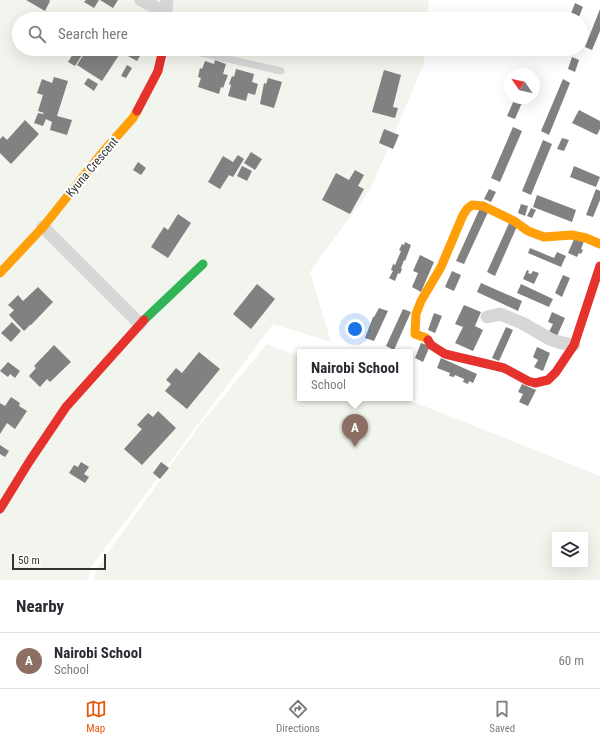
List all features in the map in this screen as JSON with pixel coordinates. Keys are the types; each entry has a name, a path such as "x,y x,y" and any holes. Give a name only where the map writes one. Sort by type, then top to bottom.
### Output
{"street":[{"path":"141,0 166,11"},
{"name":"Kyuna Crescent","path":"0,272 43,227 102,152 133,118 158,71 161,56"},
{"path":"600,244 586,238 572,235 544,237 528,231 518,222 483,206 478,204 471,206 467,210 455,231 439,272 418,306 415,320 415,334 426,338 431,345 445,354 504,368 528,381 535,382 548,380 556,372 574,345 600,266"},
{"path":"43,227 140,324"},
{"path":"0,509 66,407 140,324 203,264"},
{"path":"487,317 500,314 522,323 550,339 574,345"}],"lane":[{"path":"215,56 281,71"}],"shaded area":[{"path":"0,0 429,0 428,12 12,12 12,56 424,56 424,63 371,188 310,272 331,342 273,324 91,567 88,580 0,580"},
{"path":"267,344 297,356 297,401 411,401 600,476 600,580 94,580 97,568 199,426"}],"building":[{"path":"26,0 49,0 50,1 45,11"},
{"path":"86,0 99,0 94,8 84,2"},
{"path":"100,0 118,0 113,8"},
{"path":"575,3 583,7 581,12 572,12"},
{"path":"600,9 600,31 592,50 588,48 588,39"},
{"path":"72,56 81,56 75,66 68,62"},
{"path":"83,56 118,56 102,81 77,65"},
{"path":"128,56 140,56 137,61"},
{"path":"572,57 579,60 575,72 568,69"},
{"path":"215,60 226,64 223,74 228,75 219,94 198,87 201,78 198,77 200,68 202,69 205,61 214,64"},
{"path":"127,65 132,68 126,78 121,76"},
{"path":"236,69 254,74 252,82 258,84 255,95 248,93 246,101 228,96 231,85 229,84 232,76 234,77"},
{"path":"384,70 401,75 393,107 398,108 395,118 372,112"},
{"path":"54,77 68,81 57,116 72,120 67,135 50,130 52,122 46,119 43,126 34,123 38,113 44,113 38,111 43,95 37,93 42,79 52,83"},
{"path":"88,78 98,84 94,91 84,84"},
{"path":"268,78 282,82 274,108 260,104 264,83 266,84"},
{"path":"563,79 570,83 549,135 541,131"},
{"path":"512,104 521,104 515,119 507,116"},
{"path":"579,110 600,121 600,129 597,135 572,123"},
{"path":"25,120 39,134 11,164 0,153 0,139 3,136 7,140"},
{"path":"513,127 522,131 500,182 491,178"},
{"path":"384,129 399,135 393,149 379,143"},
{"path":"562,138 569,140 564,151 557,149"},
{"path":"543,140 552,144 531,195 522,191"},
{"path":"251,152 262,159 255,170 244,163"},
{"path":"238,155 244,159 233,177 229,175 220,189 208,182 223,156 233,162"},
{"path":"138,162 146,168 141,175 133,170"},
{"path":"242,166 252,171 247,181 237,176"},
{"path":"574,166 600,177 596,187 570,177"},
{"path":"355,170 364,175 358,186 364,189 350,214 322,200 336,173 349,180"},
{"path":"489,189 496,192 491,202 484,199"},
{"path":"596,189 600,191 600,200 593,217 586,215"},
{"path":"537,195 576,210 572,222 533,207"},
{"path":"521,204 528,206 525,216 518,213"},
{"path":"480,208 488,212 464,264 456,261"},
{"path":"531,208 536,210 532,218 527,216"},
{"path":"178,214 191,223 168,258 151,247 164,227 168,230"},
{"path":"510,221 518,224 495,276 487,272"},
{"path":"575,237 584,241 581,249 583,250 577,257 568,253"},
{"path":"405,242 411,245 405,261 404,260 400,274 398,273 395,281 389,278 393,271 391,270 393,264 395,265 401,251 399,250 402,244 404,245"},
{"path":"530,248 554,258 557,252 566,256 561,267 528,253"},
{"path":"420,255 434,262 421,292 412,287 418,273 413,271"},
{"path":"527,270 529,271 528,273 531,274 533,271 539,273 534,284 523,279"},
{"path":"452,271 461,275 454,291 445,287"},
{"path":"563,275 570,278 562,297 555,293"},
{"path":"481,283 522,301 518,311 477,292"},
{"path":"257,284 275,299 251,329 233,314"},
{"path":"521,284 553,299 549,307 517,293"},
{"path":"38,287 53,302 24,331 9,315 14,310 8,305 18,295 23,301"},
{"path":"464,305 481,312 475,326 483,330 473,351 455,343 463,327 455,324"},
{"path":"379,308 388,311 374,341 365,338 373,317"},
{"path":"403,309 411,312 394,349 386,346"},
{"path":"552,312 565,318 557,336 549,332 553,324 548,322"},
{"path":"434,313 442,316 435,333 428,330"},
{"path":"12,322 21,331 11,342 1,333"},
{"path":"506,327 513,330 499,361 492,358"},
{"path":"421,343 430,346 423,362 415,358"},
{"path":"54,345 71,362 50,382 47,379 40,387 29,376 36,368 34,366"},
{"path":"537,347 550,353 543,371 534,367 538,360 533,357"},
{"path":"199,352 220,369 187,409 165,391 171,384 166,380 176,368 182,373"},
{"path":"441,358 477,374 473,383 469,381 468,384 463,382 464,379 455,375 454,377 449,376 450,373 437,368"},
{"path":"8,362 20,371 15,378 10,374 8,377 0,371"},
{"path":"522,384 536,390 528,406 519,402 523,394 518,392"},
{"path":"11,397 20,403 19,406 27,411 15,429 7,423 0,434 0,403 5,406"},
{"path":"158,411 176,428 142,465 124,449 142,429 137,425 148,413 153,417"},
{"path":"0,445 9,451 5,457 0,454"},
{"path":"81,462 89,467 84,474 89,477 85,483 69,473 74,465 78,467"},
{"path":"161,462 169,468 160,479 153,473"}],"traffic: fast":[{"path":"144,320 203,264"}],"traffic: slow":[{"path":"0,273 43,227 102,153 133,118 137,111"},
{"path":"428,340 415,334 416,314 421,301 441,267 463,215 472,205 483,206 514,221 528,231 544,237 572,235 586,238 600,244"}],"traffic: jam":[{"path":"137,111 158,71 161,56"},
{"path":"428,340 431,345 445,354 504,368 528,381 535,383 548,380 556,372 574,345 600,266"},
{"path":"0,509 66,407 144,320"}],"place":[{"name":"Nairobi School","path":"355,447"}]}
